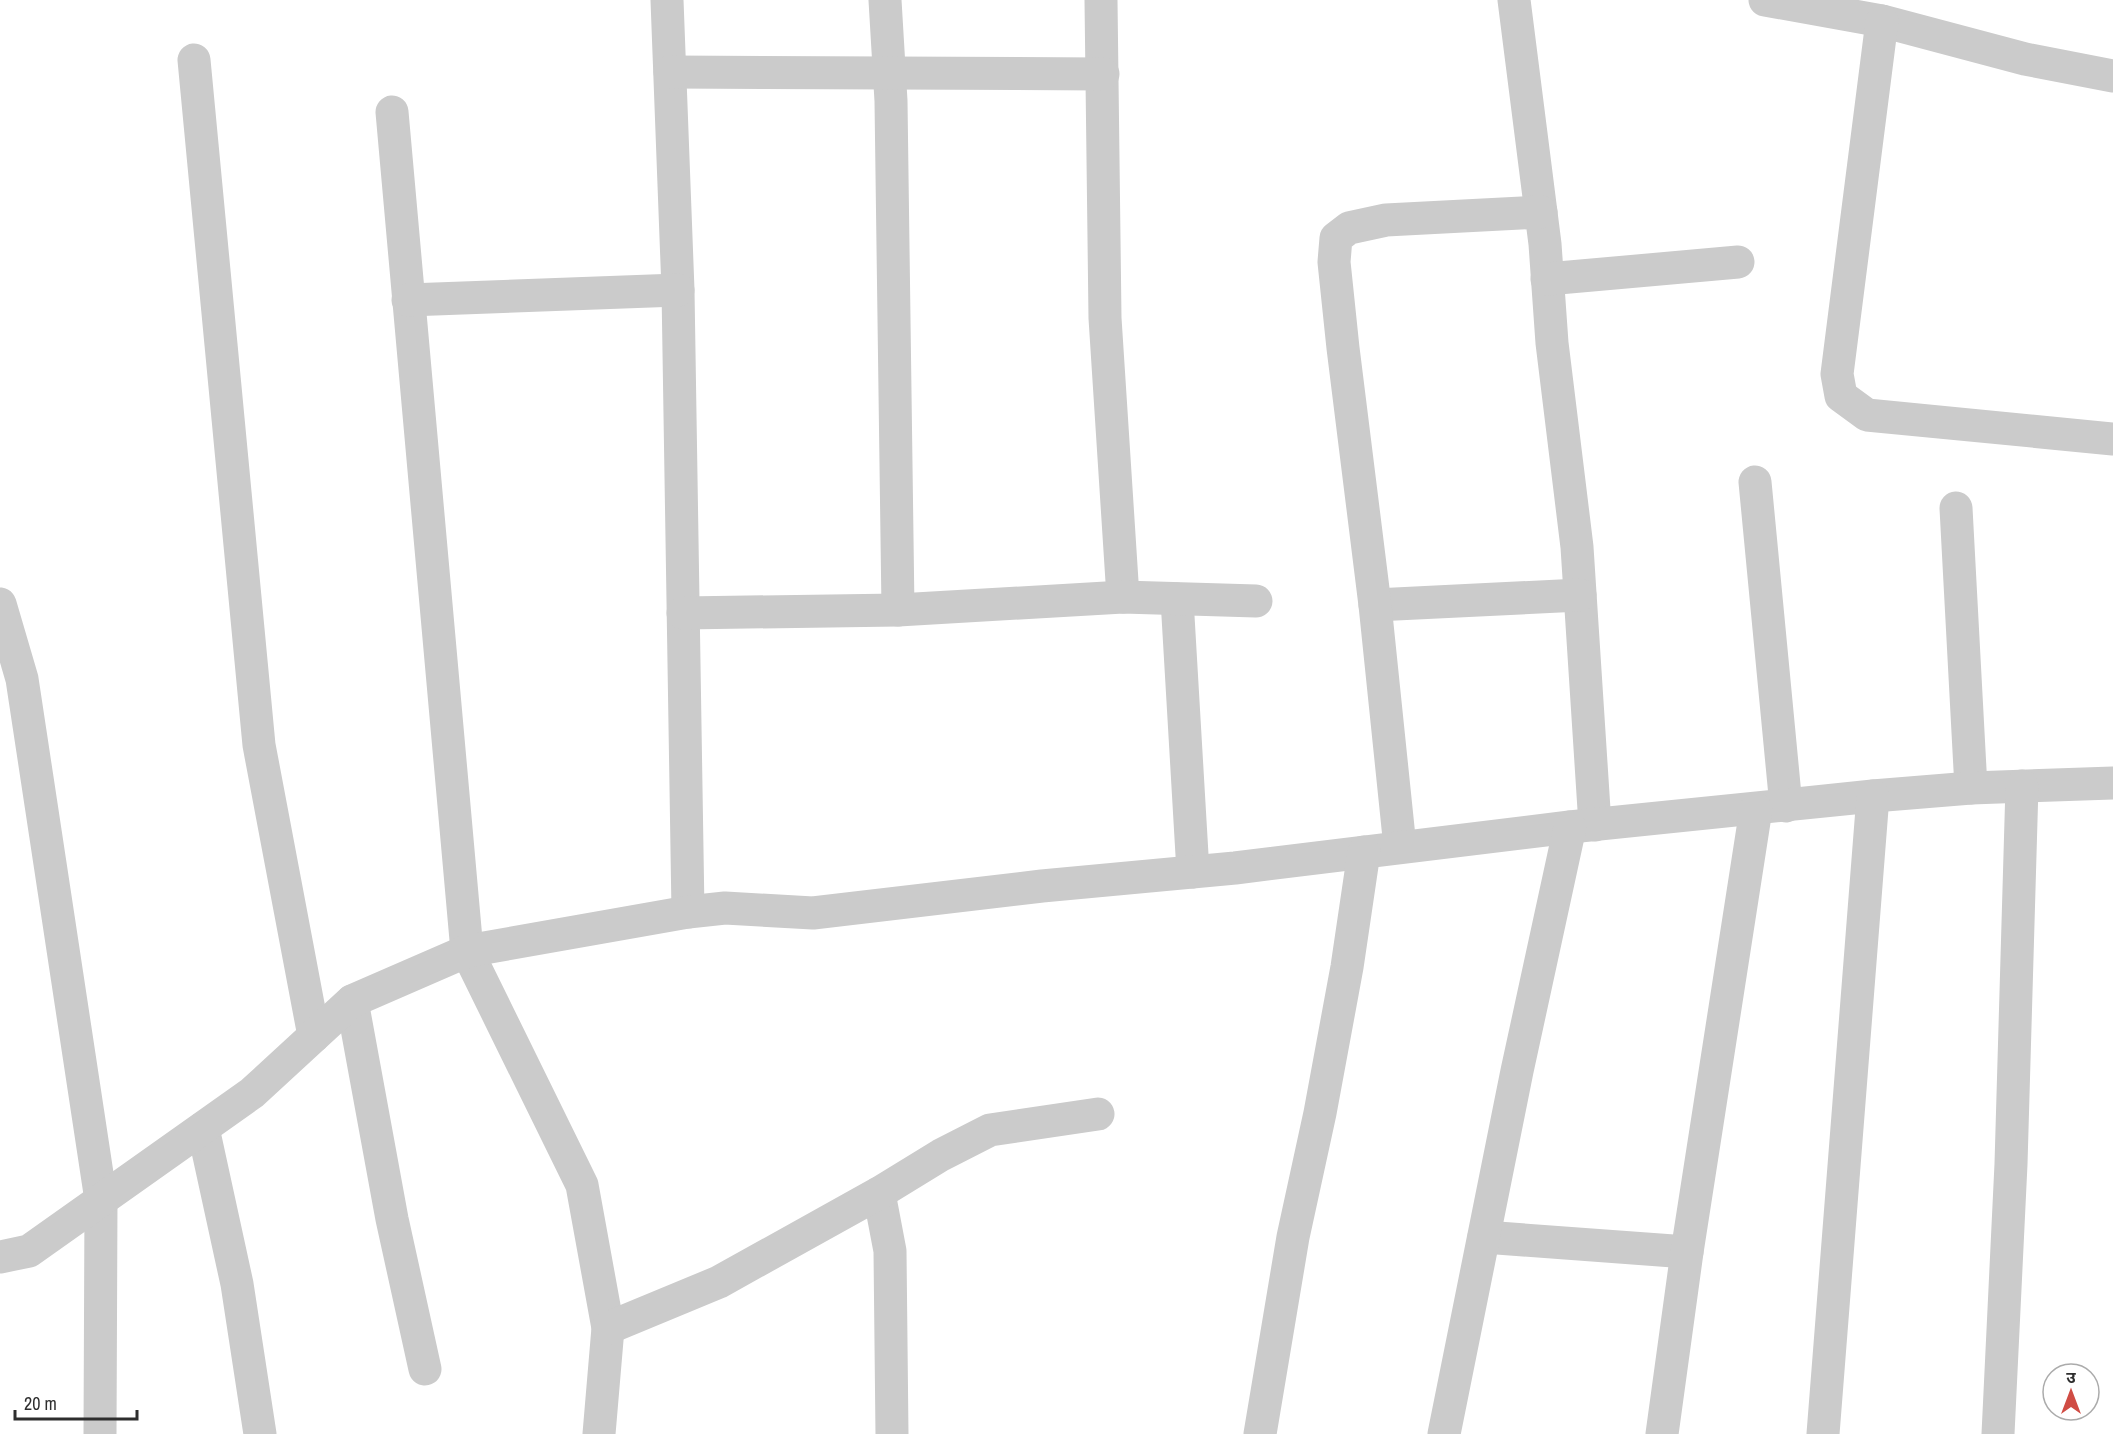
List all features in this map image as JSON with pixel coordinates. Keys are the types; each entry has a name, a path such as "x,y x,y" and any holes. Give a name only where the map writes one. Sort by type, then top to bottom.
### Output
{"street":[{"path":"667,0 678,290 688,912"},
{"path":"885,0 889,73 898,610"},
{"path":"1101,0 1105,318 1123,597"},
{"path":"1444,1434 1517,1071 1582,826 1580,595 1577,547 1552,343 1541,212 1514,0"},
{"path":"1765,0 1882,21 2025,59 2113,76"},
{"path":"1882,21 1837,374 1841,396 1867,415 2113,439"},
{"path":"194,60 259,745 314,1036"},
{"path":"670,72 1103,74"},
{"path":"392,112 467,951 582,1185 608,1328 599,1434"},
{"path":"1400,848 1375,605 1343,348 1334,262 1336,238 1348,228 1386,220 1541,212"},
{"path":"1547,279 1738,262"},
{"path":"408,300 678,290"},
{"path":"1662,1434 1687,1252 1771,807 1755,483"},
{"path":"1956,508 1971,788"},
{"path":"1375,605 1580,595"},
{"path":"683,613 898,610 1123,597 1256,601"},
{"path":"1177,599 1193,872"},
{"path":"0,604 22,680 101,1200 100,1434"},
{"path":"0,1257 29,1251 252,1094 352,1001 467,951 688,912 725,908 813,913 1042,886 1193,872 1582,826 1873,796 1971,788 2113,783"},
{"path":"1998,1434 2011,1152 2022,786"},
{"path":"1823,1434 1873,796"},
{"path":"1260,1434 1293,1237 1320,1113 1345,978 1364,852"},
{"path":"352,1001 392,1219 425,1369"},
{"path":"608,1328 719,1282 879,1193 941,1155 990,1130 1098,1114"},
{"path":"203,1128 237,1284 260,1434"},
{"path":"879,1193 891,1251 892,1434"},
{"path":"1485,1237 1687,1252"}]}
